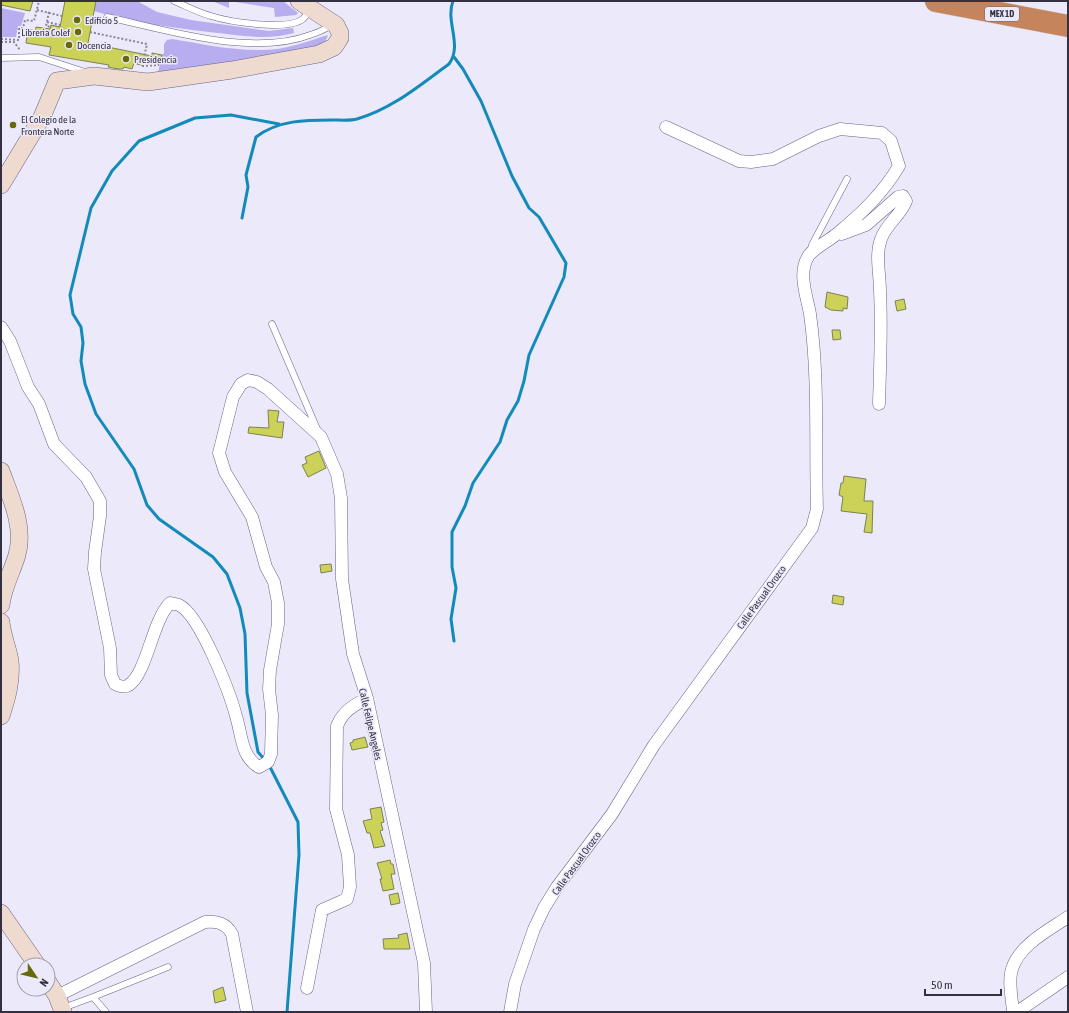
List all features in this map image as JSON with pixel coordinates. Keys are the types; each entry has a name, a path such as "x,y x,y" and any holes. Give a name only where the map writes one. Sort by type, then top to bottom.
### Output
{"highway":[{"name":"MEX 1D","path":"936,1 1068,26"},
{"name":"MEX 1D","path":"1007,1 1068,13"}],"main road":[{"path":"1,185 42,117 57,81 94,76 148,82 232,70 319,54 334,47 340,38 339,29 308,3"},
{"path":"1,472 19,524 20,541 3,592 1,605"},
{"path":"1,622 10,661 8,694 1,716"},
{"path":"1,913 31,957"}],"street":[{"path":"666,127 739,161 751,162 773,158 819,136 840,129 882,133 891,141 899,166 892,178 865,211 809,255"},
{"path":"833,237 866,225 898,197 903,196 906,201 904,206 885,230 880,240 878,255 881,305 879,404"},
{"name":"Calle Pascual Orozco","path":"510,1012 515,984 534,929 551,898 612,814 654,746 812,528 817,509 815,380 810,314 804,288 803,271 809,255"},
{"path":"1,327 10,341 28,387 39,404 54,444 86,477 100,502 100,516 94,569 110,648 111,675 115,684 122,687 128,686 134,680 156,630 162,611 170,603 179,605 192,618 206,642 230,696 248,759 259,767 268,762 271,754 272,714 269,689 270,670 278,624 278,603 274,582 266,567 252,517 225,472 219,453 233,397 241,384 248,380 257,382 268,389 321,437"},
{"name":"Calle Felipe Angeles","path":"321,437 337,474 340,498 342,579 347,622 353,654 367,698 424,963 426,1012"},
{"path":"307,988 322,910 347,899 350,887 348,855 336,809 337,726 341,716 348,709 367,698"},
{"path":"1013,1012 1011,969 1017,958 1028,945 1068,917"},
{"path":"57,1000 205,922 215,921 230,929 232,934 247,1012"},
{"path":"1017,1012 1067,980"}],"lane":[{"path":"174,1 211,16 256,24 286,24 302,19 308,3"},
{"path":"107,17 228,42 262,43 296,40 327,29 333,23"},
{"path":"1,58 39,57 94,76"},
{"path":"809,255 812,245 847,179"},
{"path":"272,324 321,437"},
{"path":"57,1000 93,997 168,968"},
{"path":"93,997 106,1012"}],"path":[{"path":"1,40 19,40 20,28 23,28 25,20 34,21 39,1"},
{"path":"37,10 62,16"},
{"path":"49,12 46,26 51,27"},
{"path":"47,22 60,25"},
{"path":"90,32 147,44 142,66"},
{"path":"1,40 14,42 19,50 41,52 39,57"}],"shaded area":[{"path":"96,1 137,1 157,12 191,20 269,31 293,28 294,33 273,37 252,37 151,24 122,19 94,11"},
{"path":"212,1 229,1 229,8"},
{"path":"229,1 283,1 298,13 296,15 275,17 274,8"},
{"path":"1,8 25,13 21,26 18,26 16,37 1,37"},
{"path":"328,35 325,43 298,56 157,77 162,55 164,53 164,44 167,40 172,39 230,48 272,50 289,47"}],"building":[{"path":"1,1 33,1 30,11 1,5"},
{"path":"65,1 96,1 88,43 152,56 152,53 162,55 160,64 141,62 140,65 134,63 132,69 124,67 123,69 118,69 108,67 109,65 49,55 51,47 26,43 28,29 35,31 36,27 50,29 51,25 60,27"},
{"path":"827,292 848,297 847,309 843,308 843,311 831,310 825,307"},
{"path":"904,299 906,309 897,311 895,301"},
{"path":"832,330 840,330 841,339 833,340"},
{"path":"268,410 279,411 277,422 284,422 282,438 248,433 249,427 269,428"},
{"path":"319,451 326,468 308,477 302,465 307,463 305,457"},
{"path":"844,476 866,479 864,501 873,501 872,533 864,532 867,514 841,511 843,497 839,495"},
{"path":"331,564 332,571 321,573 320,565"},
{"path":"833,595 844,597 843,605 832,603"},
{"path":"365,737 368,747 352,750 350,743 353,742 353,740"},
{"path":"381,807 384,822 381,823 383,830 380,831 385,846 374,848 370,833 367,833 363,821 372,819 370,809"},
{"path":"390,860 391,864 393,864 395,874 391,874 394,889 383,891 380,879 382,879 377,863"},
{"path":"398,893 400,903 391,905 389,895"},
{"path":"407,933 410,949 384,949 383,939 399,938 398,935"},
{"path":"223,987 226,1000 215,1003 213,991"}],"waterway":[{"path":"242,218 248,187 246,175 256,137 274,127 292,122 357,119 370,115 394,103 416,88 449,64 453,57 454,41 451,17 453,1"},
{"path":"454,57 463,69 481,101 512,176 529,208 539,217 566,263 564,277 529,355 518,401 507,420 500,442 473,483 465,506 452,532 452,567 456,588 451,619 454,641"},
{"path":"266,761 258,752 247,693 245,634 240,608 227,574 213,557 159,519 147,505 134,469 96,414 85,384 81,361 83,343 81,327 73,314 70,295 91,208 112,171 139,141 195,118 231,115 279,124"},
{"path":"269,765 298,822 299,855 287,1012"}],"place":[{"name":"Edificio 5","path":"77,20"},
{"name":"Libreria Colef","path":"78,32"},
{"name":"Docencia","path":"69,45"},
{"name":"Presidencia","path":"126,59"},
{"name":"El Colegio de la Frontera Norte","path":"13,125"}]}
